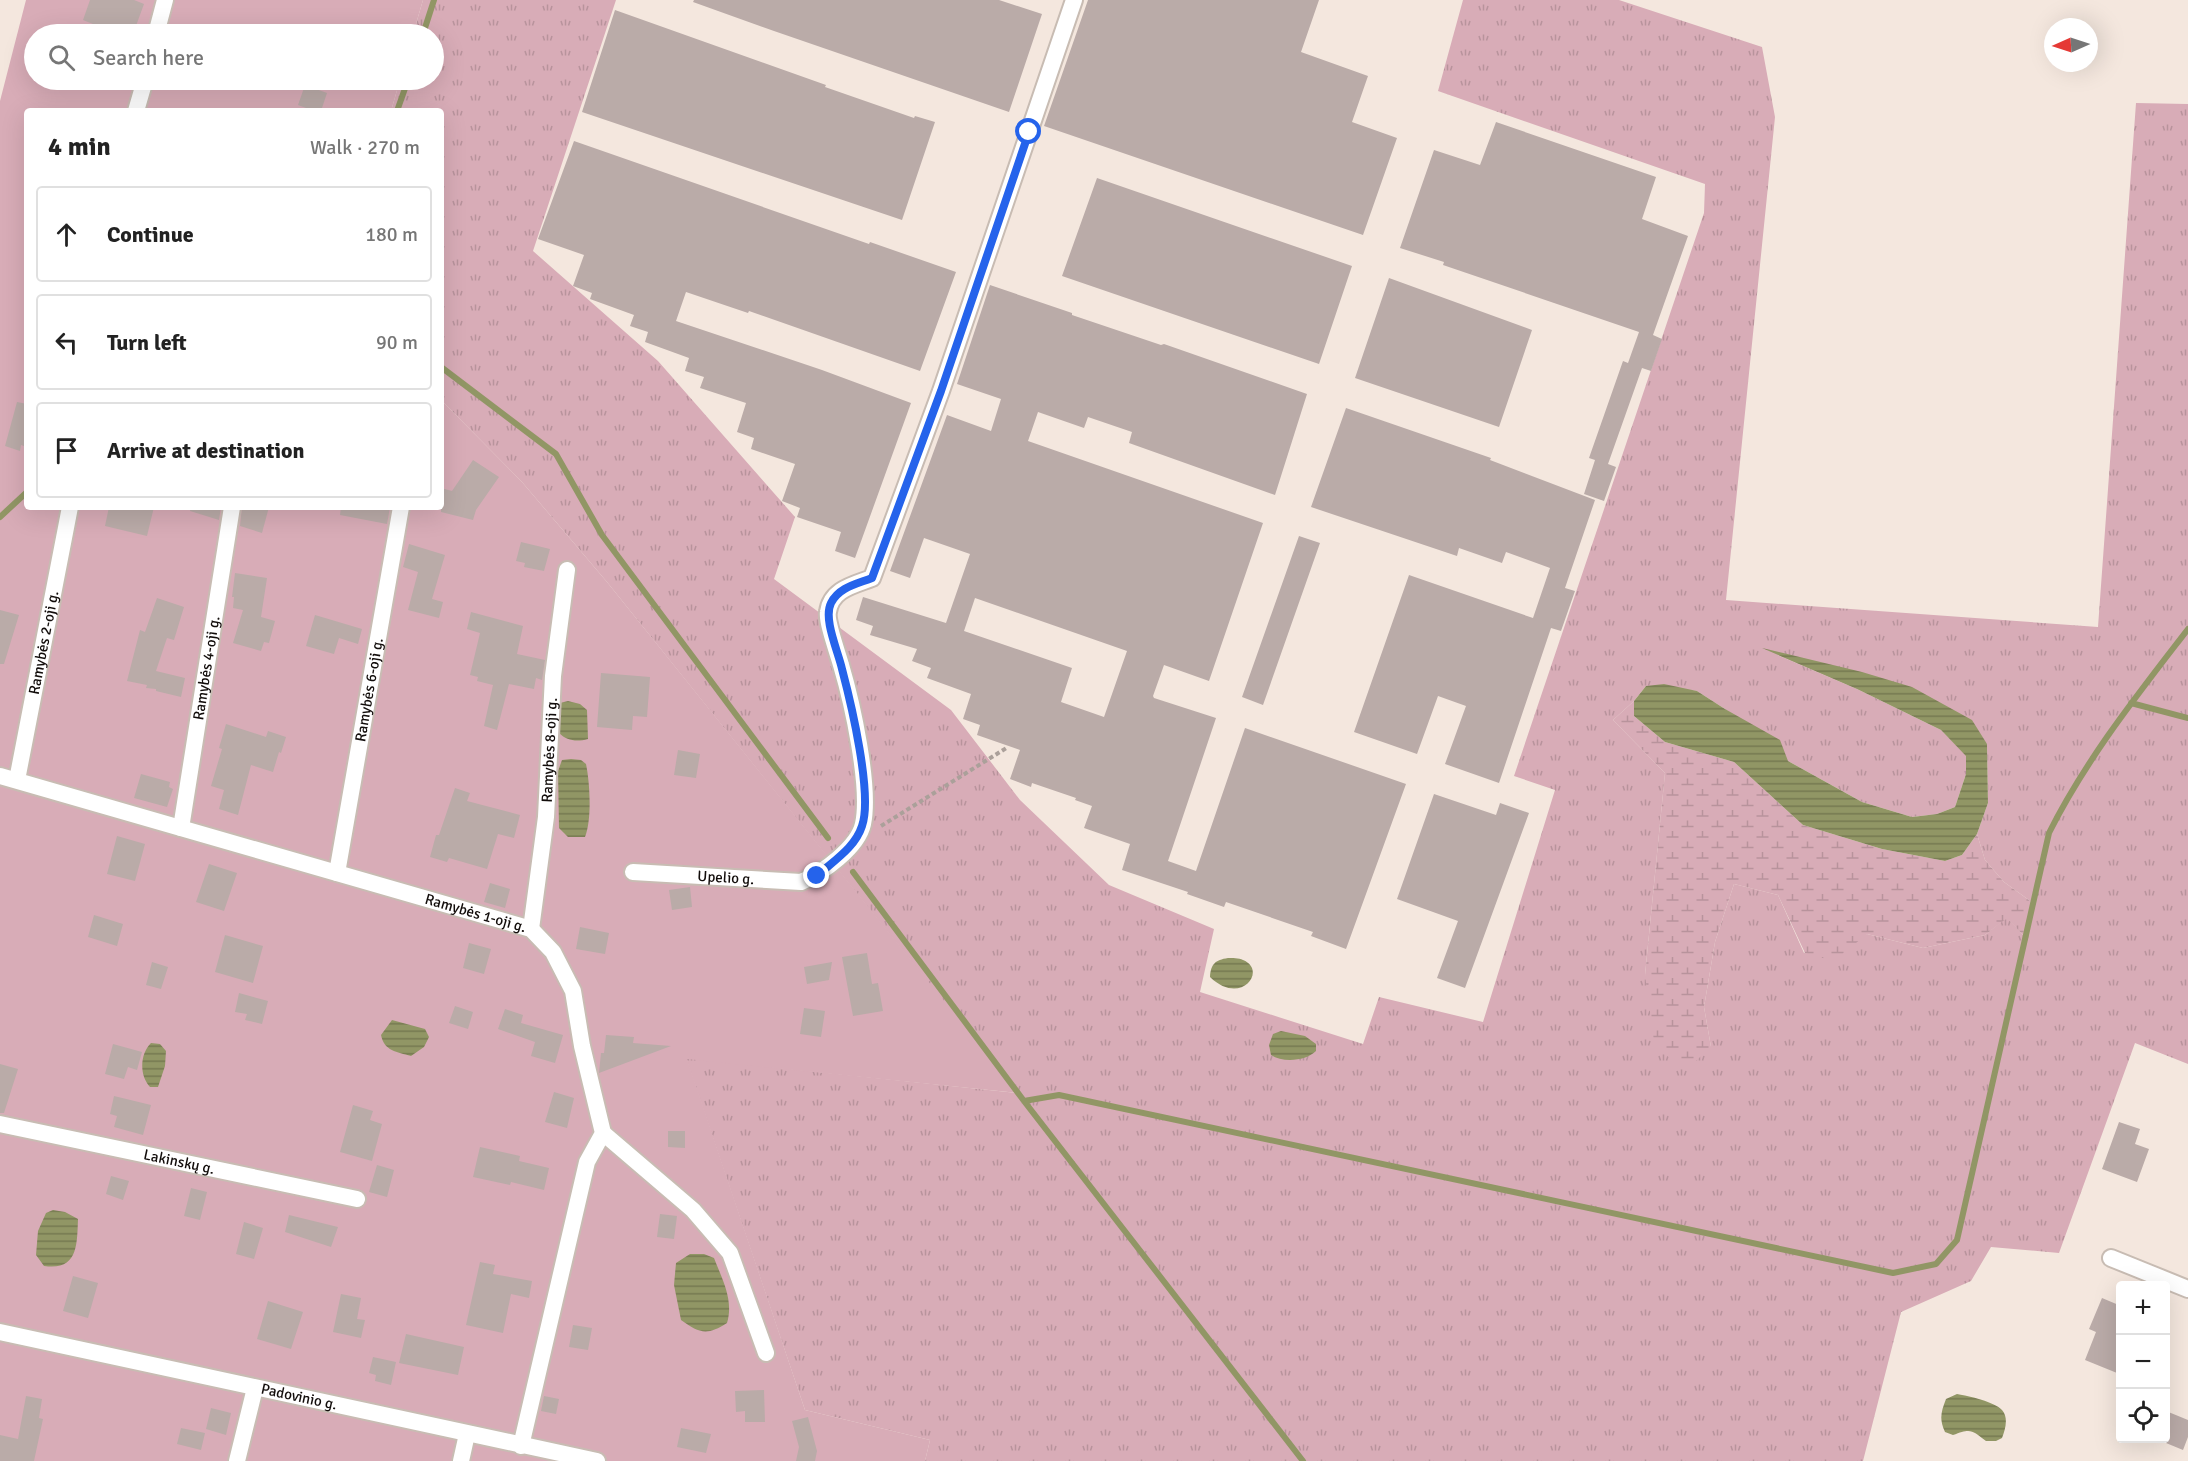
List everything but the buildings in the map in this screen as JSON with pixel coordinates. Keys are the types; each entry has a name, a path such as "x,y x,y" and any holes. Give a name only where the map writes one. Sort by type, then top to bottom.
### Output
{"street":[{"path":"159,24 165,0"},
{"path":"863,825 865,804 861,759 843,670 827,613 832,601 841,590 872,578 941,391 1074,0"},
{"path":"137,108 142,90"},
{"name":"Ramybės 2-oji g.","path":"17,780 69,510"},
{"name":"Ramybės 4-oji g.","path":"181,828 232,510"},
{"name":"Ramybės 6-oji g.","path":"337,873 400,510"},
{"name":"Ramybės 8-oji g.","path":"531,929 546,817 554,676 567,570"},
{"name":"Ramybės 1-oji g.","path":"0,776 531,929 553,952 573,991 582,1046 603,1133"},
{"name":"Upelio g.","path":"633,872 801,882 817,876 854,843 863,825"},
{"name":"Lakinskų g.","path":"0,1124 357,1199"},
{"path":"521,1446 587,1162 603,1133 693,1210 730,1253 766,1353"},
{"path":"2111,1258 2188,1289"},
{"name":"Padovinio g.","path":"0,1334 597,1461"},
{"path":"237,1461 255,1388"},
{"path":"461,1461 467,1434"}],"path":[{"path":"863,825 879,827 1008,747"}],"green space":[{"path":"26,0 423,0 416,24 24,24 24,90 397,90 392,108 24,108 24,510 444,510 444,403 522,482 607,582 1018,1093 687,1059 805,1410 930,1440 925,1461 0,1461 0,101"},
{"path":"423,0 616,0 533,251 658,361 795,517 774,579 951,710 1020,800 1109,885 1214,929 1200,992 1363,1044 1379,997 1483,1022 1555,790 1514,776 1704,213 1705,184 1438,91 1463,0 1619,0 1762,47 1775,117 1726,600 2098,627 2136,103 2188,104 2188,1064 2135,1043 2059,1253 1991,1247 1971,1281 1901,1312 1863,1461 925,1461 930,1440 805,1410 686,1058 1017,1093 607,582 522,482 444,403 444,108 392,108 397,90 444,90 444,24 416,24","holes":["1766,650 1987,744 1988,803 1977,834 1985,860 2004,882 2033,903 2024,936 2007,917 1985,935 1923,948 1867,934 1804,953 1778,895 1734,884 1715,942 1704,1007 1711,1047 1645,975 1665,773 1613,720 1634,701 1646,686 1697,691 1725,709 1788,761 1862,802 1912,817 1937,814 1955,807 1966,774 1966,755 1941,730 1857,689"]},
{"path":"1634,701 1634,716 1665,742 1734,762 1803,825 1882,849 1945,861 1962,855 1977,834 1985,860 2004,882 2033,903 2025,937 2007,918 1985,935 1923,948 1867,934 1834,961 1805,953 1778,895 1734,884 1715,942 1704,1007 1711,1047 1687,1069 1655,1048 1645,975 1665,773 1613,720"}],"shaded area":[{"path":"1762,648 1862,672 1912,687 1972,720 1987,744 1988,803 1977,834 1962,855 1945,861 1882,849 1803,825 1734,762 1665,742 1634,716 1634,701 1646,686 1664,684 1697,691 1780,740 1788,761 1862,802 1912,817 1937,814 1955,807 1966,774 1966,756 1941,730 1857,689"},
{"path":"568,701 580,704 587,710 588,739 572,740 559,733 560,703"},
{"path":"562,760 581,760 586,764 590,801 585,837 568,837 559,828 558,771"},
{"path":"1228,958 1241,959 1250,965 1253,971 1248,984 1232,988 1221,985 1210,977 1214,963"},
{"path":"392,1020 425,1029 429,1037 424,1047 411,1056 388,1048 381,1035"},
{"path":"1281,1031 1305,1036 1316,1044 1316,1051 1294,1060 1276,1058 1271,1055 1269,1045 1273,1034"},
{"path":"151,1043 160,1044 166,1051 165,1066 158,1087 150,1087 146,1082 142,1065 147,1048"},
{"path":"53,1210 65,1212 78,1219 76,1247 64,1264 44,1266 36,1255 38,1231 46,1213"},
{"path":"690,1254 704,1254 714,1258 726,1290 729,1306 727,1323 714,1330 698,1330 681,1320 674,1285 676,1263"},
{"path":"1957,1394 1999,1407 2006,1420 2002,1438 1996,1441 1986,1441 1971,1431 1953,1435 1945,1432 1941,1419 1943,1408 1946,1399"}],"waterway":[{"path":"426,24 434,0"},
{"path":"398,108 404,90"},
{"path":"444,369 556,454 602,535 828,838"},
{"path":"0,517 24,495"},
{"path":"1024,1101 1059,1095 1893,1273 1936,1264 1957,1240 2049,833 2096,753 2188,629"},
{"path":"2131,703 2188,718"},
{"path":"853,872 1024,1101 1303,1461"}],"route":[{"path":"817,876 854,843 863,825 865,804 861,759 843,670 827,613 832,601 841,590 872,578 941,391 1029,132"}]}
